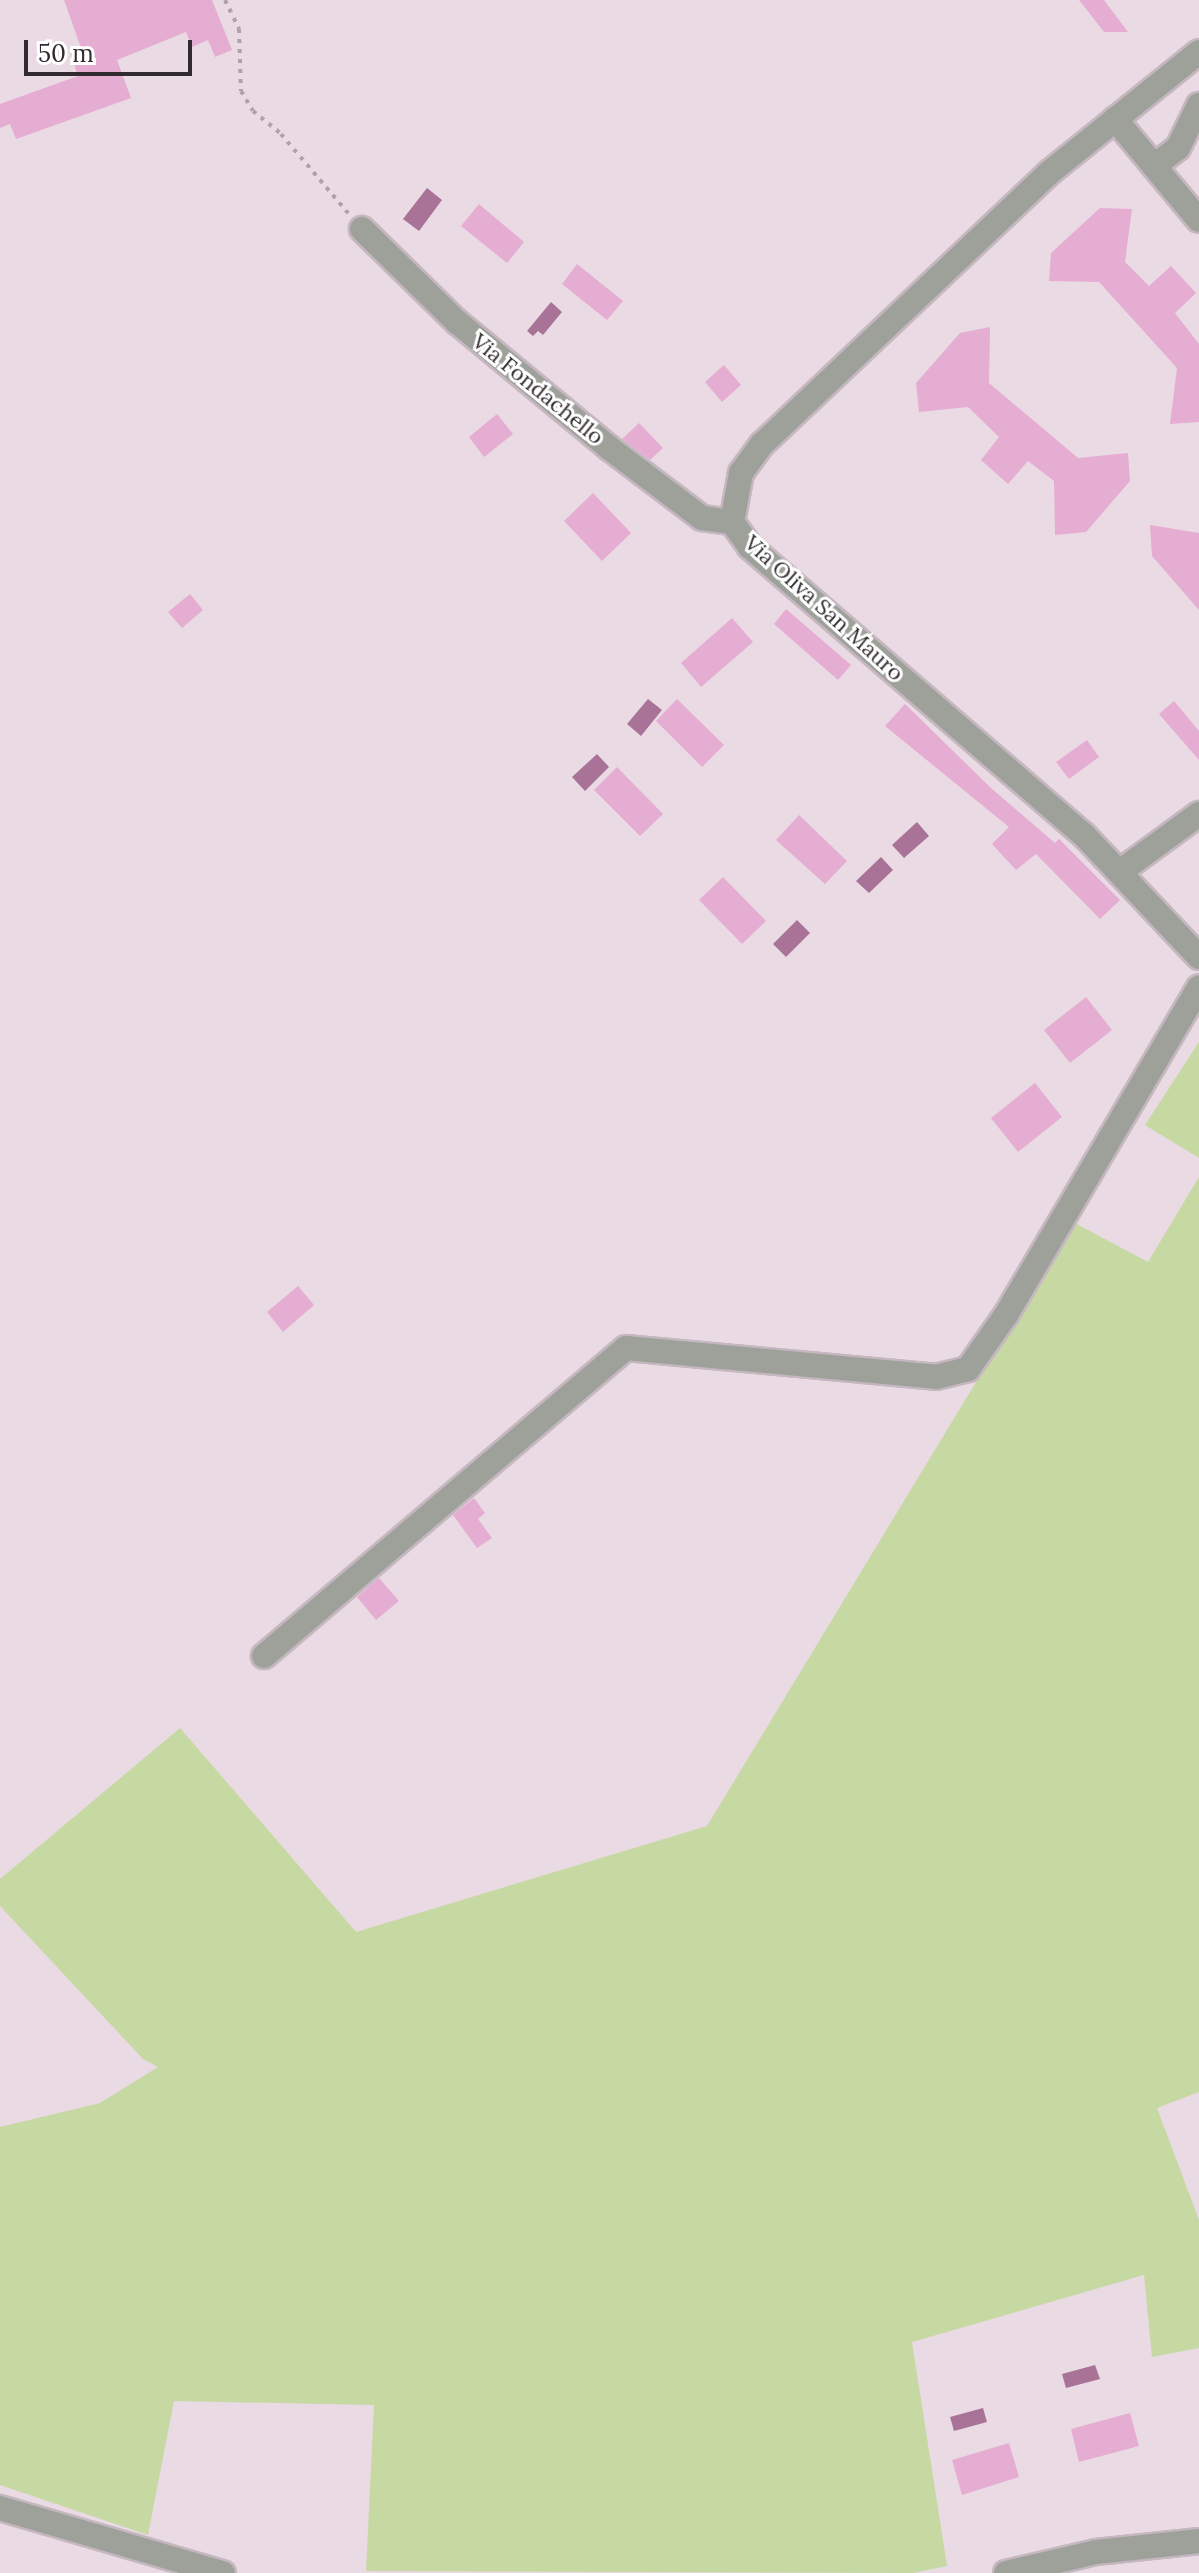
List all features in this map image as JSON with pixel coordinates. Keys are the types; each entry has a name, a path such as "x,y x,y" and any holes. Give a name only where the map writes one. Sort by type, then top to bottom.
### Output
{"street":[{"name":"Via Oliva San Mauro","path":"1199,52 1038,184 762,444 741,473 732,522 750,547 1121,871 1199,957"},
{"path":"1154,166 1188,149 1199,105"},
{"path":"1115,119 1199,220"},
{"name":"Via Fondachello","path":"362,229 457,322 608,447 702,518 732,522"},
{"path":"1121,871 1199,814"},
{"path":"264,1656 626,1348 936,1377 968,1369 1006,1315 1199,988"},
{"path":"0,2508 223,2573"},
{"path":"1006,2573 1096,2552 1199,2541"}],"path":[{"path":"225,0 239,29 241,91 253,111 281,134 362,229"}],"green space":[{"path":"1199,1042 1199,1158 1145,1125"},
{"path":"1199,1177 1199,2092 1157,2108 1199,2220 1199,2348 1152,2357 1144,2275 912,2342 947,2566 913,2573 366,2571 374,2405 174,2401 148,2535 0,2485 0,2127 100,2103 158,2067 143,2059 0,1906 0,1879 180,1728 356,1932 707,1826 1073,1222 1148,1262"}],"shaded area":[{"path":"427,188 442,200 419,231 403,219"},
{"path":"551,302 562,312 543,335 538,331 533,336 527,331"},
{"path":"648,699 662,710 641,736 627,724"},
{"path":"597,754 609,767 585,791 572,777"},
{"path":"917,822 929,836 904,858 892,845"},
{"path":"881,857 893,870 869,893 856,881"},
{"path":"797,920 810,933 786,957 773,944"},
{"path":"1095,2365 1100,2379 1066,2388 1062,2374"},
{"path":"983,2408 987,2422 954,2431 950,2417"}],"building":[{"path":"64,0 212,0 232,50 215,57 208,40 192,47 186,32 117,60 131,98 16,139 10,124 0,128 0,104 78,76 70,52 81,48"},
{"path":"1079,0 1104,0 1128,32 1104,32"},
{"path":"479,204 524,242 507,263 461,226"},
{"path":"1100,208 1132,209 1125,262 1149,286 1171,266 1196,293 1175,313 1199,344 1199,422 1170,424 1177,368 1099,282 1049,281 1051,253"},
{"path":"577,264 623,301 607,320 562,284"},
{"path":"990,327 989,383 1078,458 1128,453 1130,481 1086,532 1055,535 1054,481 1028,461 1008,484 981,460 999,437 968,407 919,412 916,383 960,333"},
{"path":"724,365 741,385 722,402 705,382"},
{"path":"497,414 513,434 484,457 469,437"},
{"path":"639,423 663,448 650,460 622,439"},
{"path":"593,493 631,533 602,561 564,521"},
{"path":"1150,525 1199,533 1199,610 1152,556"},
{"path":"190,594 203,610 182,628 168,612"},
{"path":"786,609 851,665 838,680 774,624"},
{"path":"732,618 753,642 701,687 681,663"},
{"path":"677,699 724,745 702,767 656,721"},
{"path":"1174,701 1199,731 1199,760 1159,714"},
{"path":"905,704 991,788 1055,843 1059,839 1120,900 1100,919 1036,854 1016,870 992,844 1009,827 885,726"},
{"path":"1087,740 1099,757 1069,779 1056,762"},
{"path":"617,767 663,814 640,836 594,790"},
{"path":"799,815 847,861 825,884 776,840"},
{"path":"723,877 766,921 742,944 699,900"},
{"path":"1086,997 1112,1030 1070,1063 1044,1030"},
{"path":"1035,1083 1062,1117 1018,1152 991,1118"},
{"path":"298,1286 314,1305 283,1332 267,1312"},
{"path":"474,1498 485,1513 478,1519 492,1538 477,1548 453,1515"},
{"path":"379,1578 399,1601 376,1620 357,1597"},
{"path":"1130,2413 1139,2446 1079,2462 1071,2429"},
{"path":"1009,2443 1019,2477 962,2495 952,2460"}]}
